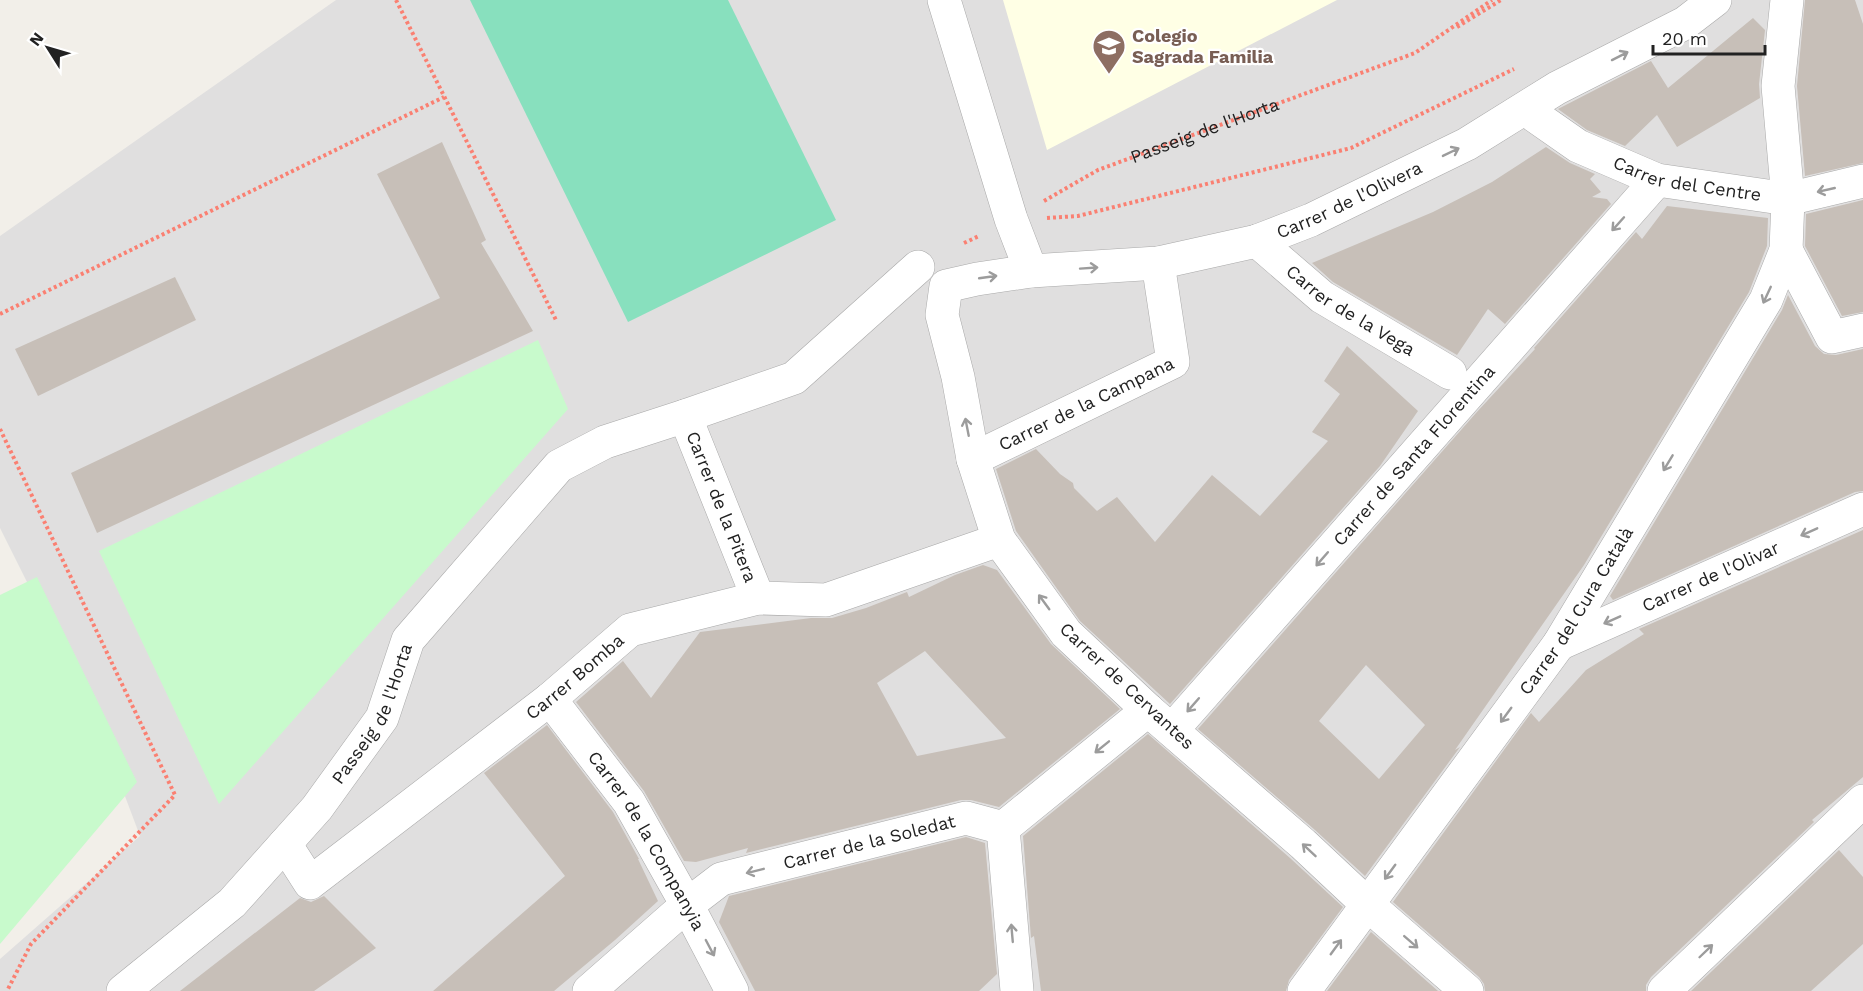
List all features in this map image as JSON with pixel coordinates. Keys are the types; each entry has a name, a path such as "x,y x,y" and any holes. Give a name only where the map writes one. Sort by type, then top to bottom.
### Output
{"street":[{"path":"944,0 1011,219 1031,272"},
{"name":"Carrer de l'Olivera","path":"946,286 977,279 1031,272 1158,263 1257,241 1311,220 1467,144 1557,88 1685,23 1714,0"},
{"name":"Carrer del Cura Català","path":"1304,991 1559,644 1766,300 1786,250 1788,199 1778,86 1787,0"},
{"name":"Carrer del Centre","path":"1525,109 1578,146 1657,180 1788,199 1863,181"},
{"name":"Carrer de Santa Florentina","path":"1160,720 1657,180"},
{"name":"Carrer de la Vega","path":"1257,241 1322,297 1450,373"},
{"path":"1786,250 1832,337 1863,330"},
{"name":"Carrer de la Campana","path":"974,459 1173,362 1158,263"},
{"path":"685,416 794,378 918,267"},
{"name":"Carrer de Cervantes","path":"946,286 942,315 958,377 974,459 999,540 1066,633 1160,720 1467,991"},
{"name":"Carrer de la Pitera","path":"685,416 758,598"},
{"name":"Passeig de l'Horta","path":"123,991 232,903 317,808 382,718 408,640 559,466 605,442 685,416"},
{"name":"Carrer de l'Olivar","path":"1559,644 1863,509"},
{"name":"Carrer Bomba","path":"285,844 310,883 550,699 630,630 758,598 826,600 999,540"},
{"name":"Carrer de la Companyia","path":"550,699 629,802 732,991"},
{"path":"1017,991 1003,828 1160,720"},
{"path":"1664,991 1863,801"},
{"name":"Carrer de la Soledat","path":"589,991 687,905 721,879 966,818 1003,828"}],"path":[{"path":"396,0 557,322"},
{"name":"Passeig de l'Horta","path":"918,267 1011,219 1098,170 1415,53 1492,0"},
{"path":"1415,53 1501,0"},
{"path":"1011,219 1078,216 1351,148 1521,66"},
{"path":"0,314 444,97"},
{"path":"0,429 175,795 31,944 7,991"}],"shaded area":[{"path":"336,0 1863,0 1863,991 0,991 0,959 140,836 97,722 0,528 0,236"},
{"name":"Colegio Sagrada Familia","path":"1003,0 1337,0 1047,150"}],"green space":[{"path":"470,0 728,0 836,220 628,322"},
{"path":"538,340 568,409 219,804 99,551"},
{"path":"37,577 137,782 0,944 0,595"}],"building":[{"path":"1805,0 1855,0 1863,24 1863,163 1805,176 1797,86"},
{"path":"1753,18 1765,30 1759,84 1760,98 1677,147 1657,115 1625,146 1587,130 1558,109 1651,61 1668,88"},
{"path":"442,142 486,240 481,243 533,331 97,533 71,473 440,298 377,174"},
{"path":"1546,147 1570,163 1595,174 1590,179 1601,192 1592,197 1607,199 1611,204 1505,324 1488,309 1457,355 1333,282 1312,263 1433,212 1492,182"},
{"path":"1863,200 1863,312 1842,316 1805,246 1806,214"},
{"path":"1667,206 1768,218 1767,246 1749,292 1584,565 1455,750 1460,747 1365,876 1198,729 1636,232 1642,239","holes":["1366,665 1425,725 1379,779 1319,721"]},
{"path":"175,277 196,320 38,396 15,349"},
{"path":"1788,295 1815,346 1824,354 1836,355 1863,349 1863,491 1855,492 1613,600 1610,596 1782,310"},
{"path":"1347,346 1418,411 1380,466 1170,704 1080,621 1016,531 996,469 1036,449 1060,474 1073,483 1074,488 1097,511 1117,497 1155,542 1212,475 1260,516 1328,441 1312,432 1340,394 1324,381"},
{"path":"1863,530 1863,777 1812,820 1814,822 1651,977 1646,985 1646,991 1485,991 1484,984 1479,977 1393,902 1531,713 1539,722 1586,670 1644,634 1639,629"},
{"path":"983,565 997,570 1051,644 1120,709 999,807 971,800 961,800 746,853 748,848 696,862 684,861 644,791 576,702 623,661 651,698 700,632 811,618 832,618 907,592 909,597 955,575","holes":["925,651 1006,738 917,756 877,683"]},
{"path":"547,725 613,812 639,859 658,901 554,991 433,991 565,876 484,773"},
{"path":"1148,734 1343,907 1289,980 1286,991 1041,991 1034,936 1031,938 1023,836"},
{"path":"966,837 985,843 997,974 979,991 755,991 719,922 729,896"},
{"path":"1839,850 1863,877 1863,944 1811,991 1691,991"},
{"path":"324,896 376,948 314,991 180,991 300,898 311,902"},
{"path":"1371,932 1438,991 1327,991"}],"place":[{"name":"Colegio Sagrada Familia","path":"1109,75"}]}
